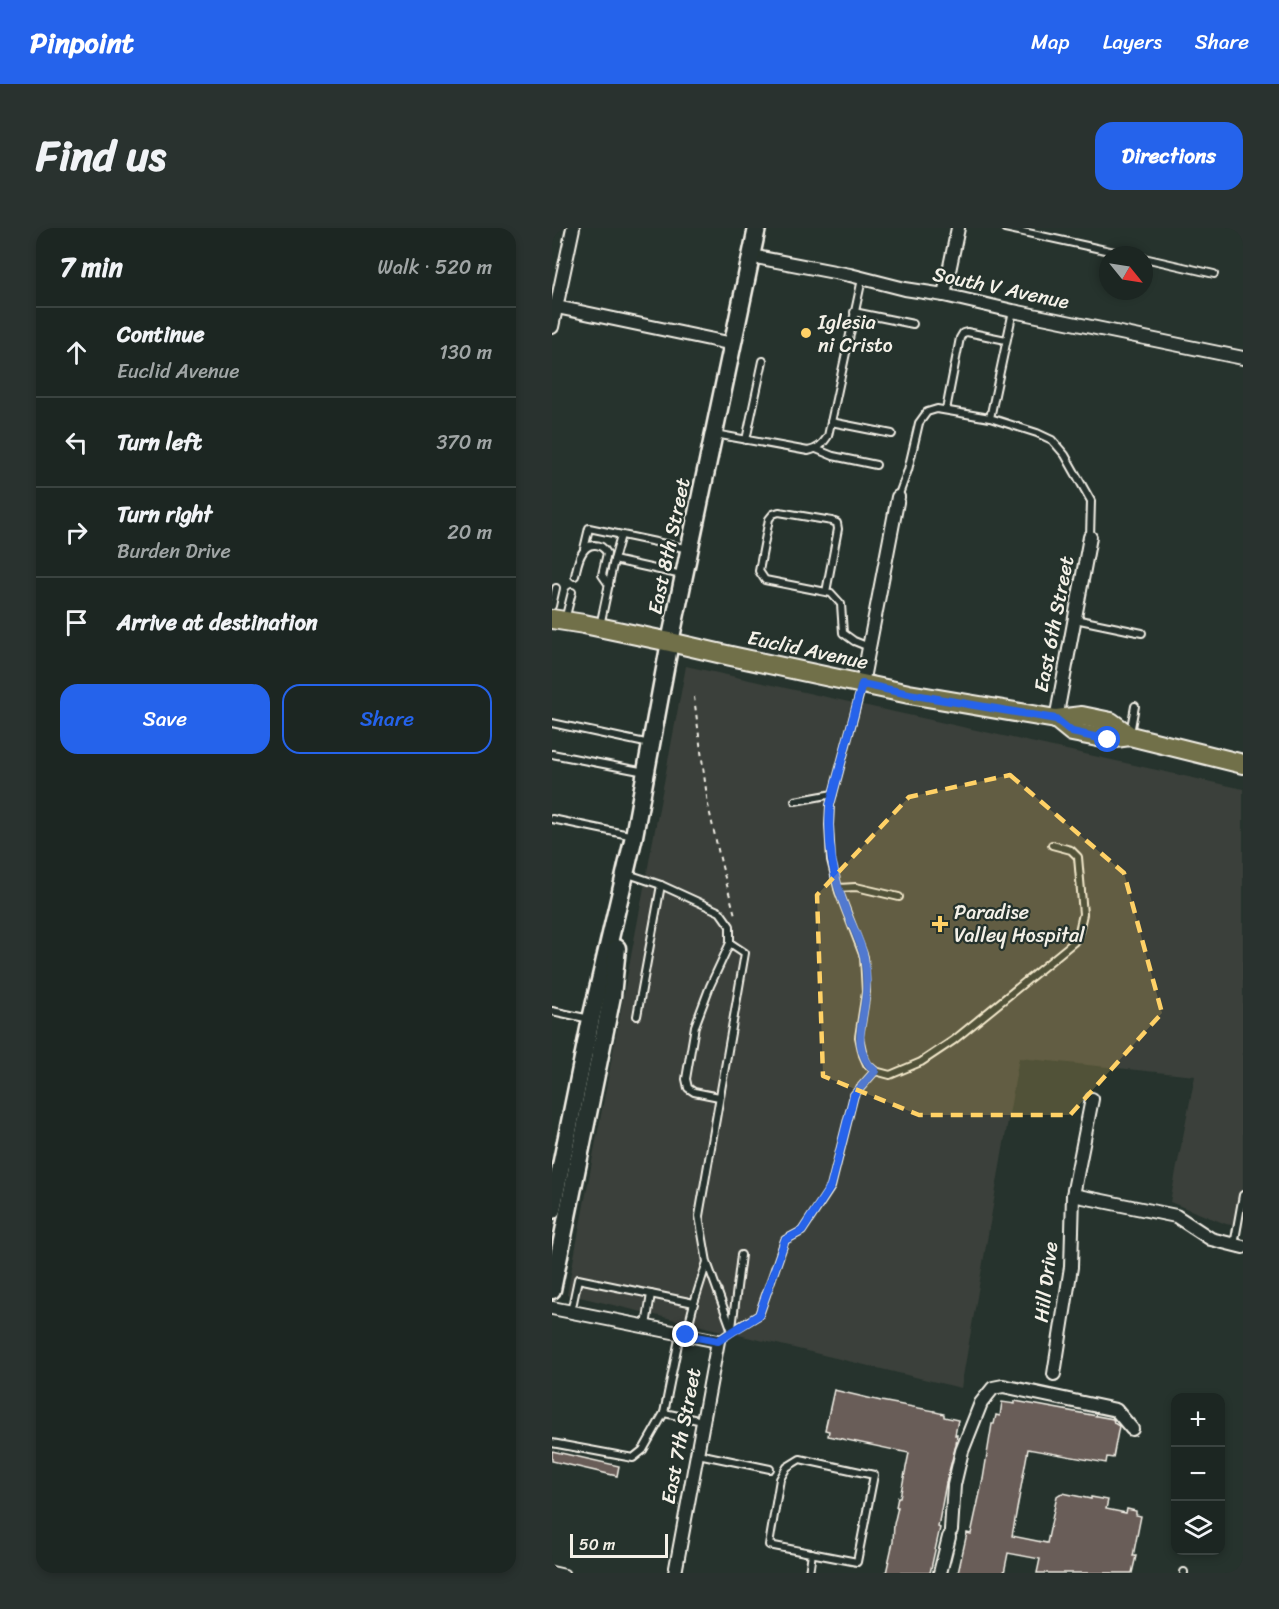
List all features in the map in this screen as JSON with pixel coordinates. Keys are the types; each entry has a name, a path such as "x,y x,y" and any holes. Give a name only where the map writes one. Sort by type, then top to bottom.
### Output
{"main road":[{"name":"East 8th Street","path":"552,1210 591,1019 634,836 670,642 757,228"},
{"name":"Euclid Avenue","path":"558,620 909,694 1056,719 1072,732 1108,740 1130,736 1243,764"},
{"name":"East 8th Street","path":"552,1290 612,996 626,873"}],"street":[{"path":"552,327 554,306 573,228"},
{"path":"944,295 958,228"},
{"name":"South V Avenue","path":"751,256 1243,358"},
{"path":"554,306 733,344"},
{"path":"862,684 898,497"},
{"name":"East 6th Street","path":"1056,719 1090,537"},
{"name":"Hill Drive","path":"1054,1374 1071,1267 1073,1195 1092,1100"},
{"path":"1073,1195 1176,1216 1210,1239 1239,1246"},
{"path":"552,1308 718,1341"},
{"name":"East 7th Street","path":"675,1573 718,1341"},
{"path":"940,1573 950,1533 954,1485 962,1450 981,1403 993,1388 1003,1386 1116,1410 1132,1429"}],"lane":[{"path":"1005,228 1099,249"},
{"path":"1153,260 1214,274"},
{"path":"714,434 808,451 823,444 828,436 862,279"},
{"path":"990,418 1013,311"},
{"path":"854,312 913,324"},
{"path":"946,410 960,338 963,333 1006,340"},
{"path":"746,440 763,361"},
{"path":"898,497 908,470 919,423 927,412 937,409 990,418 1052,440 1065,455 1091,501 1090,537"},
{"path":"831,422 892,434"},
{"path":"816,449 833,456 876,465"},
{"path":"826,592 838,530 837,524 832,521 779,512 773,514 769,519 759,571 761,576 765,580 831,593 841,604 843,633 854,641 869,647"},
{"path":"575,576 589,528 689,550"},
{"path":"599,627 621,535"},
{"path":"584,549 590,545 604,548 607,553 602,575 609,585"},
{"path":"614,560 684,576"},
{"path":"552,606 555,588"},
{"path":"558,620 572,592"},
{"path":"1075,619 1142,633"},
{"path":"862,684 830,805 828,825 831,860 838,888 864,957 866,992 859,1037 867,1064 875,1071 890,1075 927,1058 954,1040 1074,942 1083,914 1078,857 1071,850 1052,845"},
{"path":"1130,736 1135,706"},
{"path":"552,723 651,744"},
{"path":"552,754 645,772"},
{"path":"795,801 833,794"},
{"path":"552,819 634,836"},
{"path":"626,873 661,885 720,912 730,926 730,943 695,1026 686,1079 688,1088 694,1092 719,1097"},
{"path":"637,1016 661,885"},
{"path":"838,888 856,887 899,897"},
{"path":"730,943 745,953 699,1216 707,1262 732,1331"},
{"path":"552,1011 591,1019"},
{"path":"718,1341 759,1315 785,1240 802,1231 831,1186 854,1095 875,1071"},
{"path":"1239,1246 1243,1196"},
{"path":"732,1331 741,1255"},
{"path":"552,1443 633,1458 643,1450 664,1413 683,1334 707,1262"},
{"path":"571,1312 578,1279 694,1303"},
{"path":"646,1327 651,1294"},
{"path":"664,1413 703,1421"},
{"path":"697,1454 770,1469"},
{"path":"800,1459 874,1475 856,1562 812,1553 769,1545 780,1479 787,1467 800,1459"},
{"path":"809,1573 812,1553"},
{"path":"552,1570 565,1573"}],"path":[{"path":"694,697 708,805 736,919"}],"highlighted area":[{"path":"1010,775 1124,873 1162,1013 1070,1115 919,1115 823,1076 817,895 909,797"}],"shaded area":[{"name":"Paradise Valley Hospital","path":"686,666 1243,789 1243,1227 1226,1224 1170,1202 1195,1076 1019,1058 961,1388 567,1294"}],"building":[{"path":"834,1390 935,1411 944,1414 944,1417 958,1420 956,1445 946,1483 938,1527 940,1528 930,1573 886,1573 893,1542 898,1507 896,1507 909,1453 828,1436 829,1431 825,1430"},
{"path":"1015,1401 1113,1419 1114,1423 1119,1426 1113,1458 1107,1457 1106,1463 1028,1449 1012,1536 1047,1543 1057,1496 1060,1494 1108,1500 1106,1509 1126,1513 1127,1509 1136,1511 1136,1515 1141,1516 1132,1573 1037,1573 1040,1559 1008,1553 1004,1573 958,1573 967,1533 971,1534 992,1424 994,1424 996,1415 1000,1416 1002,1402 1015,1404"},
{"path":"552,1451 619,1466 617,1476 552,1461"}],"place":[{"name":"Iglesia ni Cristo","path":"806,333"},
{"name":"Paradise Valley Hospital","path":"940,924"}],"route":[{"path":"686,1335 718,1341 759,1315 785,1240 802,1231 831,1186 854,1095 875,1071 867,1064 859,1037 866,992 864,957 839,892 831,860 828,825 830,805 862,684 1056,719 1072,732 1108,740"}]}
